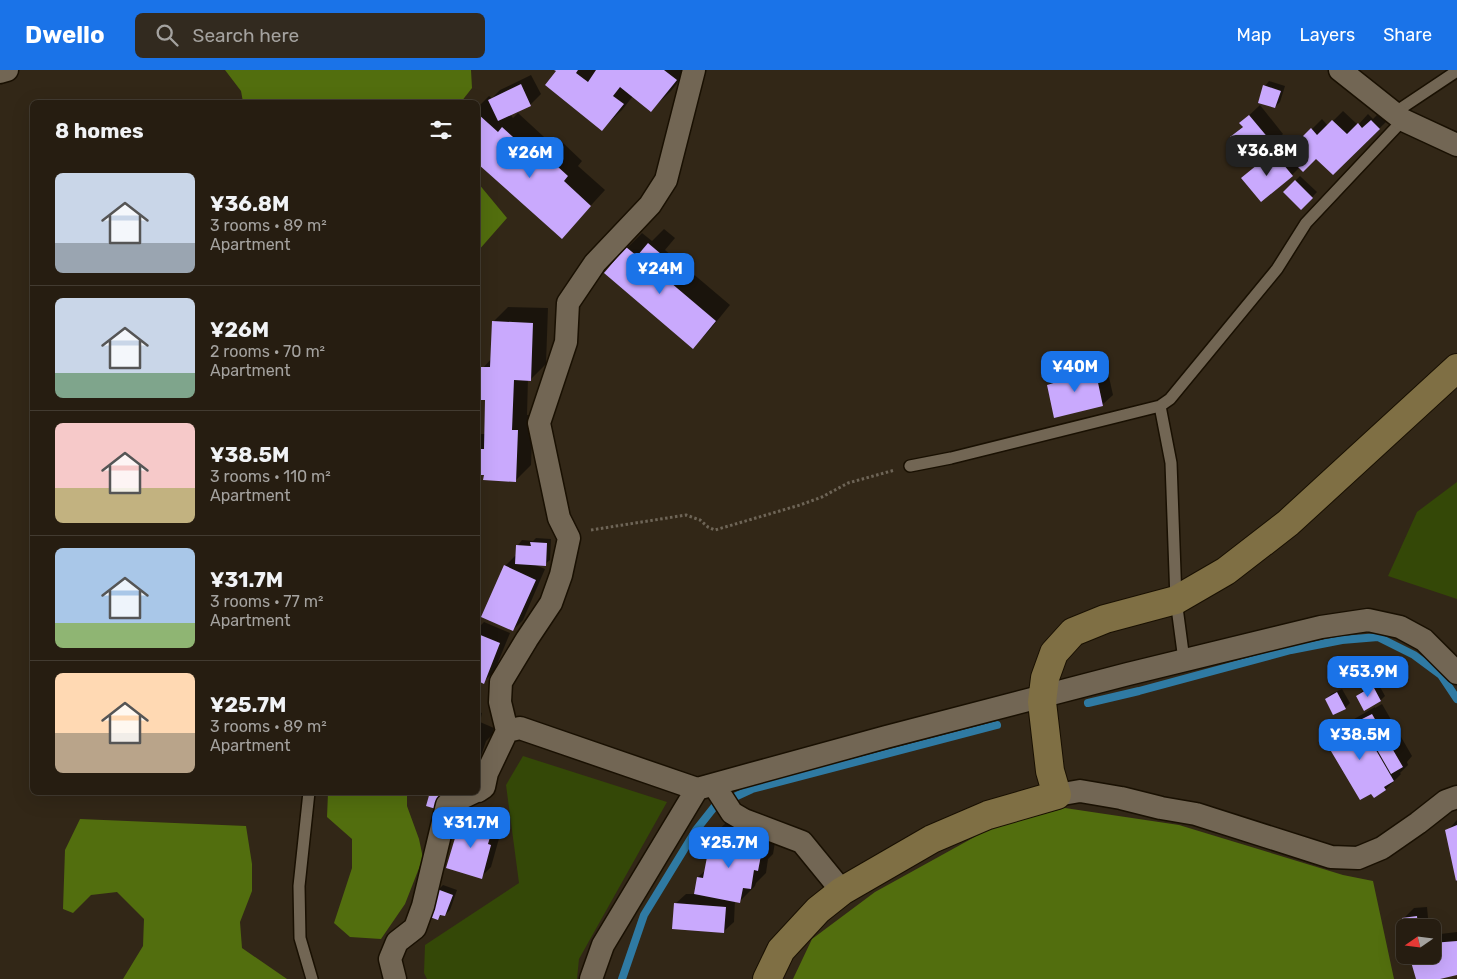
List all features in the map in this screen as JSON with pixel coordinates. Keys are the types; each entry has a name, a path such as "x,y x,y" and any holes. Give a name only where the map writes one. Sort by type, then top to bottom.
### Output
{"street":[{"path":"0,72 7,70"},
{"path":"480,790 484,787 487,773 507,731 500,702 501,682 527,638 551,603 561,575 569,538 559,518 539,423 566,342 568,303 595,263 650,205 666,180 694,70"},
{"path":"1340,70 1399,117 1457,145"},
{"path":"1057,795 1050,771 1042,702 1046,678 1054,653 1073,632 1105,618 1176,600 1226,571 1288,523 1457,368"},
{"path":"591,979 603,945 705,787 1043,696 1321,627 1368,620 1400,627 1424,640 1457,673"},
{"path":"507,731 520,728 705,787 732,813 744,820 802,842 842,891"},
{"path":"767,979 781,950 818,910 842,891 932,839 988,815 1057,795 1080,790 1121,798 1196,814 1330,857 1358,858 1382,848 1446,801 1457,797"},
{"path":"395,979 390,959 397,942 415,928 423,906 447,805 468,795"}],"lane":[{"path":"910,466 951,458 1160,406 1170,399 1277,269 1306,223 1399,117 1457,71"},
{"path":"1160,406 1171,463 1176,600 1184,660"},
{"path":"309,795 299,886 300,938 312,979"}],"path":[{"path":"569,538 584,531 686,515 700,520 708,528 715,530 800,505 822,497 848,483 910,466"}],"green space":[{"path":"225,70 471,70 472,88 463,100 243,100 241,91"},
{"path":"480,185 507,218 480,249"},
{"path":"1457,482 1457,599 1388,576 1417,512"},
{"path":"523,756 667,802 579,959 577,979 427,979 424,973 425,945 519,883 506,785"},
{"path":"328,795 407,795 407,806 419,839 423,858 405,904 381,939 350,937 334,923 352,868 352,839 327,817"},
{"path":"1065,808 1179,825 1343,875 1373,881 1394,979 793,979 812,939 875,892 989,829"},
{"path":"80,819 246,826 252,864 252,891 240,922 242,948 287,979 123,979 143,946 144,919 117,892 91,895 73,913 63,909 65,850"}],"building":[{"path":"554,70 578,70 576,73 588,82 596,70 664,70 677,80 651,112 620,87 613,96 624,104 602,131 545,85 556,71"},
{"path":"521,84 531,106 498,121 488,100"},
{"path":"1263,85 1281,91 1275,108 1258,103"},
{"path":"1249,115 1274,145 1249,165 1237,151 1239,149 1230,137 1243,127 1239,123"},
{"path":"480,116 498,132 502,127 541,162 546,156 568,176 564,181 591,206 562,239 480,166"},
{"path":"1332,120 1347,134 1358,123 1362,128 1371,120 1380,129 1333,175 1316,159 1303,172 1285,154 1311,128 1317,135"},
{"path":"1273,152 1293,176 1261,202 1241,178"},
{"path":"1295,180 1313,198 1301,210 1283,192"},
{"path":"648,243 661,254 651,266 716,321 693,349 604,273 626,247 637,256"},
{"path":"492,321 533,323 531,381 514,380 512,430 518,430 516,482 483,480 484,475 480,475 480,449 484,449 485,400 480,400 481,367 490,367"},
{"path":"1085,368 1097,378 1103,406 1054,418 1047,385 1060,381 1059,374"},
{"path":"530,542 547,543 546,566 515,564 516,545 531,546"},
{"path":"504,565 536,580 513,631 481,617"},
{"path":"480,635 500,643 484,684 480,682"},
{"path":"1373,686 1381,701 1364,711 1356,696"},
{"path":"1337,692 1346,709 1333,715 1325,699"},
{"path":"1372,714 1403,767 1391,774 1360,720"},
{"path":"1359,721 1394,781 1384,787 1386,790 1374,798 1371,794 1360,800 1325,741"},
{"path":"429,795 440,795 436,809 426,806"},
{"path":"461,818 493,827 488,844 491,845 482,879 446,868"},
{"path":"1457,825 1457,880 1456,881 1445,830"},
{"path":"711,836 763,845 758,871 754,870 751,889 743,888 740,903 694,894 697,877 703,878"},
{"path":"437,889 453,895 445,916 440,915 438,920 427,916"},
{"path":"674,903 726,907 724,933 672,929"},
{"path":"1417,916 1417,919 1402,919"},
{"path":"1457,941 1457,975 1440,979 1416,979 1412,964 1441,964 1441,942"}],"waterway":[{"path":"1088,703 1291,650 1342,640 1378,637 1414,655 1441,675 1457,699"},
{"path":"622,979 644,915 696,830 715,806 752,789 997,725"}]}
